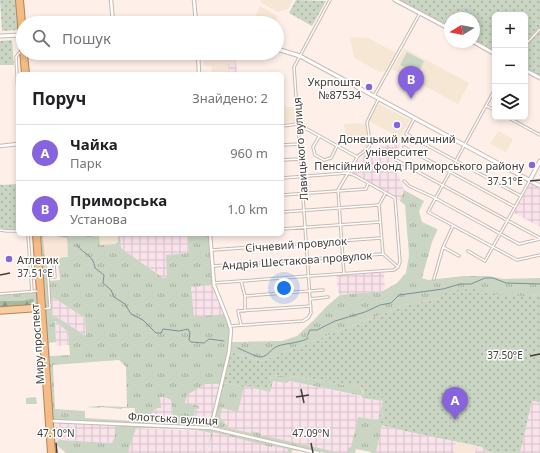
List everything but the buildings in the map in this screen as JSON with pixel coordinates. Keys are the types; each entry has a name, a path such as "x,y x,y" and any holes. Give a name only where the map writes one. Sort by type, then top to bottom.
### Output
{"highway":[{"path":"20,0 22,16"},
{"path":"20,0 21,16"},
{"path":"24,60 25,72"},
{"name":"Миру проспект","path":"37,236 37,267 40,280"},
{"name":"Миру проспект","path":"37,236 50,453"},
{"name":"Миру проспект","path":"49,421 53,453"}],"main road":[{"path":"395,0 444,26"},
{"path":"0,36 16,35"},
{"path":"480,45 492,52"},
{"path":"284,51 300,56 465,144 540,186"},
{"path":"528,72 540,78"},
{"path":"530,180 540,161"},
{"path":"0,310 42,307"}],"street":[{"path":"111,0 112,16"},
{"path":"194,0 195,16"},
{"name":"Лавицького вулиця","path":"311,306 294,67 330,0"},
{"path":"374,96 420,13"},
{"path":"528,41 540,29"},
{"path":"16,60 17,72"},
{"path":"198,60 199,72"},
{"path":"492,95 428,212 517,260 540,255"},
{"path":"344,274 338,191 357,157 369,147 370,143 367,122 379,98"},
{"path":"486,106 492,109"},
{"path":"415,118 406,134 521,196"},
{"path":"512,120 540,135"},
{"path":"284,126 298,124 357,157"},
{"path":"319,136 313,147 315,155 324,160 331,158 337,146"},
{"path":"0,146 16,144"},
{"path":"284,145 300,144"},
{"path":"404,147 515,207"},
{"path":"284,160 301,159"},
{"path":"396,160 540,238"},
{"path":"214,283 394,270 398,267 400,262 395,198 347,173 284,178"},
{"path":"468,251 485,261 530,180"},
{"path":"404,181 422,193 435,198 519,244 540,238"},
{"path":"284,195 366,189 368,184"},
{"path":"385,193 379,205 382,254 398,267"},
{"path":"284,212 379,205"},
{"path":"284,229 380,222"},
{"path":"434,279 443,247 454,226"},
{"path":"0,230 16,231"},
{"path":"28,236 32,292"},
{"path":"210,236 214,283 230,326 229,352 211,428"},
{"name":"Січневий провулок","path":"211,250 381,238"},
{"path":"443,247 459,256"},
{"name":"Андрія Шестакова провулок","path":"212,266 382,254"},
{"path":"42,307 50,307 48,277 55,277 54,265"},
{"path":"242,281 246,311"},
{"path":"0,294 32,292 41,289"},
{"path":"245,296 323,290"},
{"path":"310,299 328,297"},
{"path":"230,326 303,321 310,316 311,306 238,312 241,325"},
{"name":"Флотська вулиця","path":"49,421 211,428 318,453"}],"shaded area":[{"path":"261,0 293,0 288,9 278,12 260,2"},
{"path":"260,6 278,16 255,16"},
{"path":"350,37 368,38 396,53 386,71 380,72 354,58"},
{"path":"404,48 469,83 458,104 392,69"},
{"path":"204,60 236,60 236,63 228,64 229,72 211,72 212,66 204,66"},
{"path":"236,63 237,72 229,72 228,64"},
{"path":"284,103 285,107 294,107 296,122 284,123"},
{"path":"379,104 410,120 400,138 369,121"},
{"path":"344,124 366,124 369,143 366,148 346,138"},
{"path":"498,131 513,139 506,152 490,144"},
{"path":"395,143 400,145 393,159 404,190 400,201 351,173 359,160 369,152 376,155 381,145 391,145"},
{"path":"530,183 540,189 540,227 514,213"},
{"path":"43,236 61,236 67,238 68,257 45,259"},
{"path":"99,236 118,236 118,242 115,244 99,245"},
{"path":"120,236 187,236 189,253 167,277 163,278 121,248"},
{"path":"384,272 385,290 383,291 340,295 338,291 336,275"},
{"path":"214,285 225,314 194,318 191,287"},
{"path":"54,298 85,318 86,336 52,314 51,300"},
{"path":"55,321 68,332 69,345 56,346"},
{"path":"273,380 287,383 290,381 362,398 384,401 378,420 358,417 351,447 347,453 302,445 260,435 260,433 252,431 251,433 229,428 220,417 222,408 244,386 270,392"},
{"path":"206,384 220,384 210,424 193,423 195,409 185,403 187,395"},
{"path":"160,397 171,400 174,425 143,424 156,408"},
{"path":"532,401 540,402 540,453 520,453"},
{"path":"53,423 115,425 115,436 113,443 59,440 54,443"},
{"path":"382,426 456,441 454,453 376,453"},
{"path":"136,428 202,431 211,433 207,453 128,453"},
{"path":"212,432 288,449 287,453 208,453"},
{"path":"456,441 477,446 475,453 454,453"},
{"path":"477,446 482,447 484,450 494,453 475,453"}],"green space":[{"path":"0,0 17,0 19,16 16,16 16,30 2,31"},
{"path":"296,0 326,1 312,26 289,13"},
{"path":"397,0 540,0 540,78 528,72 528,12 492,12 492,51 480,45 480,12 444,12 444,26"},
{"path":"12,40 14,65 0,65 0,41"},
{"path":"407,52 424,61 418,74 400,65"},
{"path":"0,184 16,184 16,229 7,230 0,228"},
{"path":"404,190 424,201 419,211 422,222 437,229 422,278 428,280 464,276 489,276 503,279 540,278 540,295 521,297 440,293 440,298 406,305 262,361 230,352 232,342 282,341 297,336 340,295 383,291 397,283 406,273 409,255 405,205 400,201"},
{"path":"41,236 43,236 45,259 68,257 67,238 57,236 99,236 100,245 115,244 118,242 118,236 120,236 121,248 163,278 167,277 166,255 189,253 187,236 209,236 214,285 191,287 194,317 225,314 230,331 229,352 211,426 174,425 171,400 164,397 160,397 161,408 156,408 143,424 53,420","holes":["58,263 60,280 49,281 47,264","54,298 85,318 86,336 52,314 51,300","55,321 68,332 70,355 50,356 49,343 56,342","119,360 126,367 127,407 100,406 86,407 122,409 135,408 134,421 85,418 85,411 55,409 53,365","206,384 220,384 210,424 193,423 195,409 199,409 199,406 185,403 187,395"]},
{"path":"477,289 508,295 540,295 540,402 532,401 520,453 494,453 484,450 482,447 380,425 384,414 384,398 364,397 363,391 359,385 349,386 301,377 276,375 271,376 269,390 223,383 230,352 262,361 406,305 440,298 440,292"},
{"path":"38,292 39,305 0,308 30,305 33,299 21,301 0,301 0,295"},
{"path":"31,299 34,301 30,305 0,307 0,301 21,301"},
{"path":"271,376 301,377 349,386 359,385 366,398 384,398 384,414 376,453 356,449 355,453 347,453 348,448 351,447 358,417 378,420 383,401 362,398 362,396 290,381 287,383 273,381 270,392 244,386 238,412 222,408 220,417 229,428 251,433 251,431 261,433 261,435 341,453 325,453 213,426 223,383 241,386 244,385 269,390"},
{"path":"36,397 37,404 26,404 26,398"},
{"path":"115,425 211,430 309,453 293,450 291,453 287,453 288,449 272,447 213,432 207,453 211,433 174,429 136,428 128,453 66,453 54,443 59,440 112,443 115,436"}],"waterway":[{"path":"77,245 90,257 95,268 104,275 103,283 111,290 114,297 125,304 131,314 143,320 156,333 161,333 163,329 179,331 188,329 190,333 189,340 191,342 204,343 209,339 224,341"},
{"path":"308,334 310,330 317,330 335,321 365,312 380,305 391,303 399,295 443,289 460,284 471,284 485,278 493,278 506,283 540,284"},
{"path":"238,348 261,357 278,346 302,341 308,338"}],"place":[{"name":"Укрпошта №87534","path":"369,87"},
{"name":"Приморська","path":"411,99"},
{"name":"Донецький медичний університет","path":"397,125"},
{"name":"Пенсійний фонд Приморського району","path":"532,165"},
{"name":"Атлетик","path":"9,259"},
{"name":"Чайка","path":"455,420"}]}
